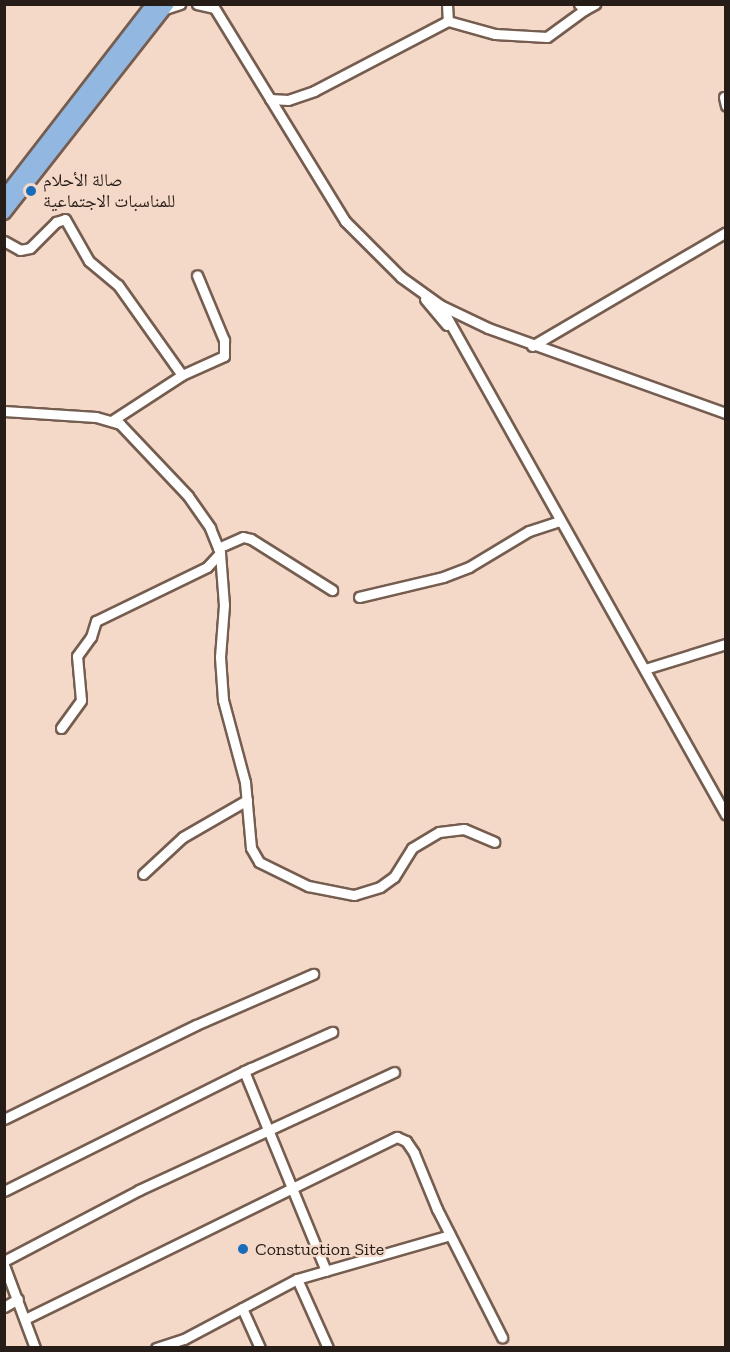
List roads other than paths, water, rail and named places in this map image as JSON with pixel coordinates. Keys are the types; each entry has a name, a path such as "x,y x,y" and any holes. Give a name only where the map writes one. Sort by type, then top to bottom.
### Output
{"main road":[{"path":"4,197 162,6"},
{"path":"4,213 162,6"}],"street":[{"path":"162,6 180,4"},
{"path":"197,4 213,6 345,221 382,261 419,291 440,305 532,345 726,413"},
{"path":"447,4 448,21"},
{"path":"270,99 288,100 314,91 448,21 495,34 547,37 582,8 596,4"},
{"path":"4,241 20,250 30,248 56,222 65,219 89,261 118,285 182,375"},
{"path":"532,345 726,232"},
{"path":"113,420 182,375 216,362 226,351 197,275"},
{"path":"419,291 453,331"},
{"path":"440,305 726,815"},
{"path":"4,411 35,410 113,420 188,496 219,550 224,604 220,657 223,700 247,800 251,848 260,862 286,879 346,895 380,887 397,874 412,848 439,832 464,830 494,842"},
{"path":"359,597 443,578 469,567 529,531 560,521"},
{"path":"61,728 81,700 75,668 77,656 91,637 93,625 207,567 219,550 243,537 251,539 332,590"},
{"path":"645,669 726,644"},
{"path":"143,874 183,837 247,800"},
{"path":"4,1119 196,1024 313,974"},
{"path":"4,1191 244,1071 332,1032"},
{"path":"244,1071 290,1190 326,1271"},
{"path":"35,1347 4,1263 140,1190 394,1072"},
{"path":"25,1319 397,1137 406,1141 414,1153 450,1235 502,1337"},
{"path":"156,1347 184,1339 297,1279 450,1235"},
{"path":"297,1279 328,1347"},
{"path":"4,1307 18,1299"},
{"path":"242,1308 260,1347"},
{"path":"184,1339 190,1347"}],"place":[{"name":"صالة الأحلام للمناسبات الاجتماعية","path":"31,191"},
{"name":"Constuction Site","path":"243,1249"}]}
